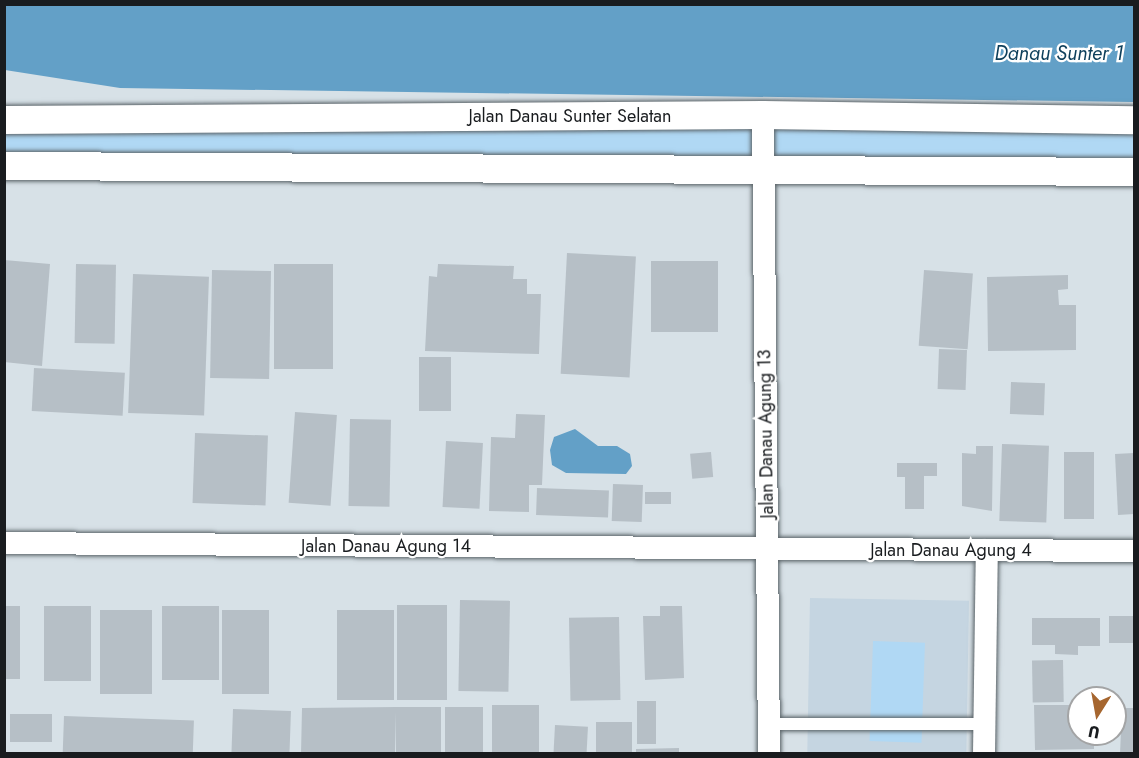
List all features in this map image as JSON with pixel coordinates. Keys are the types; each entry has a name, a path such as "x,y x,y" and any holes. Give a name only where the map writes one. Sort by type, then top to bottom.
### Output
{"street":[{"name":"Jalan Danau Sunter Selatan","path":"4,120 763,115 1134,120"},
{"name":"Jalan Danau Agung 13","path":"763,115 769,753"},
{"path":"4,166 762,172 1134,172"},
{"name":"Jalan Danau Agung 14","path":"4,543 767,549"},
{"name":"Jalan Danau Agung 4","path":"767,549 1134,551"},
{"path":"984,753 987,550"}],"lane":[{"path":"769,724 985,724"}],"shaded area":[{"path":"4,120 1134,120 1134,167 4,167"},
{"path":"810,598 969,601 966,754 807,754"},
{"path":"873,641 925,643 921,743 870,741"}],"water":[{"name":"Danau Sunter 1","path":"4,5 1134,5 1134,102 120,88 5,70"},
{"path":"575,429 598,446 617,446 630,454 632,466 626,474 566,473 552,465 550,450 554,437"}],"building":[{"path":"567,253 636,257 630,377 561,374"},
{"path":"4,260 50,264 42,366 4,362"},
{"path":"651,261 718,261 718,332 651,332"},
{"path":"76,264 116,265 115,344 75,343"},
{"path":"274,264 333,264 333,369 274,369"},
{"path":"438,264 514,266 513,279 527,279 527,294 541,294 539,354 425,351 429,276 437,277"},
{"path":"212,270 271,271 269,379 210,378"},
{"path":"924,270 973,273 968,349 919,346"},
{"path":"133,274 209,277 204,416 128,413"},
{"path":"1068,275 1068,289 1058,290 1059,305 1076,305 1076,350 988,351 987,277"},
{"path":"939,349 967,350 966,390 938,389"},
{"path":"419,357 451,357 451,411 419,411"},
{"path":"34,368 125,373 123,416 32,411"},
{"path":"1011,382 1045,383 1044,415 1010,414"},
{"path":"295,412 337,415 331,506 289,503"},
{"path":"516,414 545,415 542,485 529,485 529,512 489,511 491,437 515,438"},
{"path":"350,419 391,420 389,507 348,506"},
{"path":"195,433 268,436 266,506 193,503"},
{"path":"446,441 483,443 479,509 443,507"},
{"path":"1002,444 1049,446 1046,523 999,521"},
{"path":"976,446 993,446 992,511 962,506 962,453 976,454"},
{"path":"711,452 713,477 692,479 690,454"},
{"path":"1064,452 1094,452 1094,519 1064,519"},
{"path":"1134,453 1134,514 1118,515 1115,454"},
{"path":"897,463 937,463 937,476 924,476 924,509 905,509 905,477 897,477"},
{"path":"613,484 643,485 642,522 612,521"},
{"path":"537,488 609,491 608,517 536,515"},
{"path":"645,492 671,492 671,504 645,504"},
{"path":"460,600 510,601 508,692 458,691"},
{"path":"397,605 447,605 447,700 397,700"},
{"path":"4,606 20,606 20,679 4,679"},
{"path":"44,606 91,606 91,681 44,681"},
{"path":"162,606 219,606 219,680 162,680"},
{"path":"660,606 682,606 684,678 645,680 643,616 660,616"},
{"path":"100,610 152,610 152,694 100,694"},
{"path":"222,610 269,610 269,694 222,694"},
{"path":"337,610 394,610 394,700 337,700"},
{"path":"1109,616 1134,616 1134,643 1109,643"},
{"path":"619,617 620,700 570,701 569,618"},
{"path":"1032,618 1100,618 1100,646 1078,646 1078,655 1055,654 1055,645 1032,645"},
{"path":"1063,660 1064,702 1033,703 1032,661"},
{"path":"637,701 656,701 656,744 637,744"},
{"path":"492,705 539,705 539,754 492,754"},
{"path":"1034,705 1067,705 1067,746 1094,746 1094,749 1035,750"},
{"path":"441,707 441,754 396,754 395,712 395,754 301,754 302,708"},
{"path":"445,707 483,707 483,754 445,754"},
{"path":"1127,708 1134,708 1134,754 1120,754 1120,746 1127,746"},
{"path":"233,709 291,711 289,754 231,754"},
{"path":"10,714 52,714 52,742 10,742"},
{"path":"64,716 194,721 193,754 63,754"},
{"path":"596,722 632,722 632,754 596,754"},
{"path":"555,725 588,727 587,754 553,754"},
{"path":"679,748 679,754 636,754 636,749"}]}
